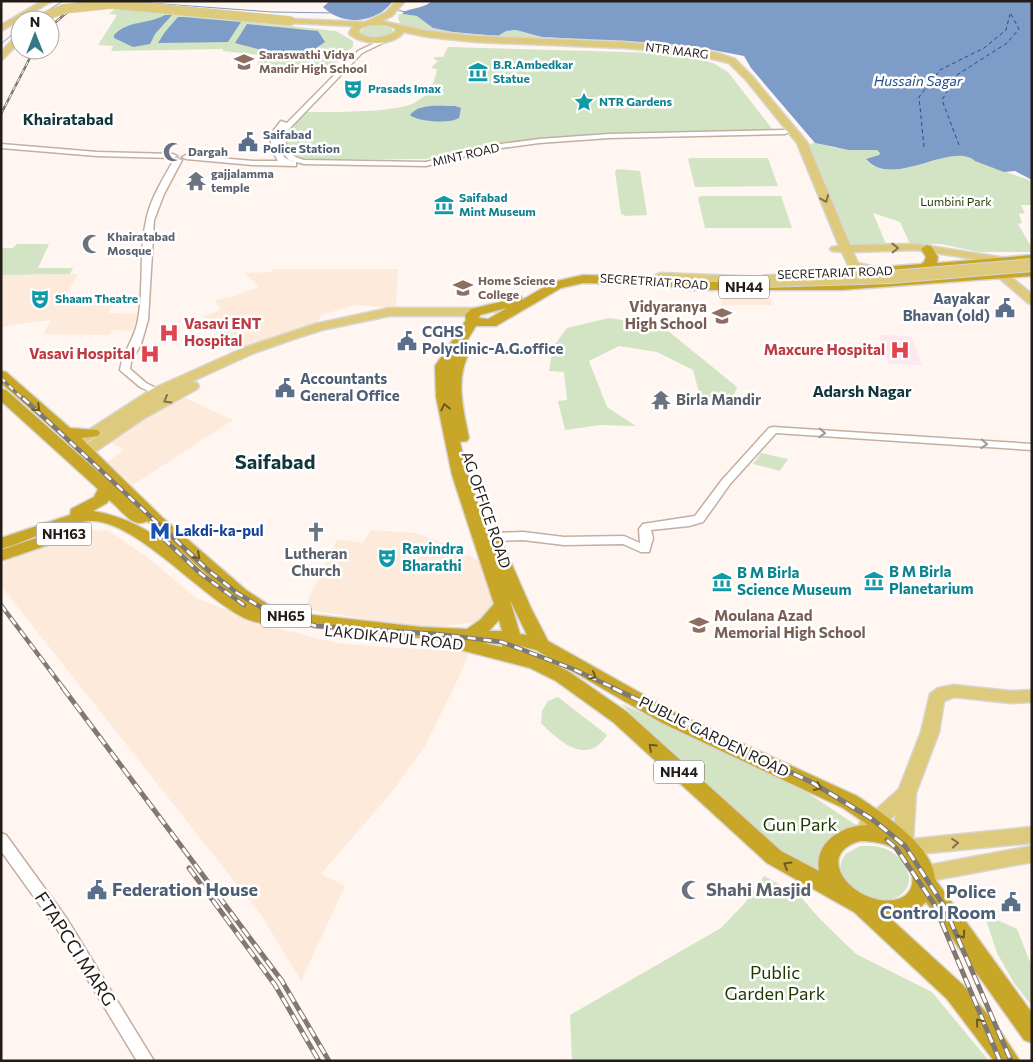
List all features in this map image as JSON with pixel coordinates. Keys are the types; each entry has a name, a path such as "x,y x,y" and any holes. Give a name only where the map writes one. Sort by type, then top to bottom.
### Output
{"highway":[{"path":"923,268 930,264 932,257 928,249"},
{"name":"NH44","path":"961,265 1032,259"},
{"name":"SECRETARIAT ROAD","path":"849,279 879,271 961,265"},
{"name":"NH44","path":"1007,274 1032,268"},
{"name":"SECRETRIAT ROAD","path":"493,322 509,308 570,281 661,278 690,286 1007,274"},
{"name":"NH44","path":"475,315 509,308"},
{"path":"475,315 483,324 493,322"},
{"name":"AG OFFICE ROAD","path":"475,315 464,336 442,366 442,397 460,475 503,605 511,646"},
{"name":"AG OFFICE ROAD","path":"493,322 475,336 462,351 456,362 453,373 456,402 470,472 493,537 522,608 546,648"},
{"name":"LAKDIKAPUL ROAD","path":"1,375 82,446 109,482"},
{"name":"LAKDIKAPUL ROAD","path":"1,393 109,482 136,501 164,537 241,609 283,625 395,639 511,646"},
{"path":"64,431 98,436"},
{"name":"LAKDIKAPUL ROAD","path":"1,544 95,505 101,500 109,482"},
{"name":"LAKDIKAPUL ROAD","path":"43,528 83,517 95,516 106,517 164,537 240,594 263,609 277,614 313,621 421,633 471,635 511,646"},
{"name":"LAKDIKAPUL ROAD","path":"2,556 85,526 109,524 128,526"},
{"path":"471,635 486,624 503,605"},
{"name":"NH65","path":"511,646 546,648"},
{"name":"PUBLIC GARDEN ROAD","path":"511,646 536,663 562,676 620,718 774,856 853,900"},
{"path":"536,663 546,648"},
{"name":"PUBLIC GARDEN ROAD","path":"546,648 669,718 850,802 877,820 904,845"},
{"path":"846,837 860,833 874,833 904,845 919,861 924,877 1032,1032"},
{"name":"NH44","path":"846,837 835,845 829,856 829,869 834,883 955,992 987,1031 1008,1061"},
{"name":"NH44","path":"853,900 880,910 897,909 910,903 920,894 924,877"}],"main road":[{"path":"1,28 48,1"},
{"path":"40,10 55,1"},
{"path":"60,11 75,7 111,4 291,22"},
{"path":"60,13 79,8 110,6 291,22"},
{"path":"355,34 354,29 398,8 397,26 400,32 391,37"},
{"name":"NTR MARG","path":"291,22 368,23 397,26 428,34 476,39 622,45 689,50 715,55 732,61 749,78 802,142 841,249 849,279"},
{"name":"NTR MARG","path":"291,22 372,39 414,37 502,44 611,47 671,51 711,57 726,64 794,143 841,249 854,266 879,271"},
{"path":"1,58 10,48"},
{"path":"841,249 928,249 1006,261"},
{"path":"976,264 1007,274 1031,297"},
{"path":"961,265 1007,274"},
{"path":"661,278 764,282 905,280 1032,268"},
{"path":"98,436 157,392 250,350 319,327 389,312 475,315"},
{"path":"82,446 220,371 295,340 359,320 392,314 475,315"},
{"path":"1032,696 1010,697 954,691 944,692 936,698 930,732 907,792 904,845 1032,835"},
{"path":"846,837 877,820 907,792"},
{"path":"924,877 1032,854"}],"street":[{"path":"355,34 358,43 356,51"},
{"path":"287,160 278,135 356,51 391,37"},
{"name":"MINT ROAD","path":"1,146 97,154 179,157 269,164 287,160 418,168 456,163 506,149 606,138 786,134"},
{"path":"157,392 143,385 126,370 126,362 136,344 143,320 147,242 154,208 179,157"},
{"path":"493,537 523,536 564,541 624,540 646,549 647,538 645,529 647,527 676,522 693,522 699,519 726,482 773,430 1032,447"},
{"name":"FTAPCCI MARG","path":"1,840 62,924 146,1061"}],"shaded area":[{"path":"273,269 398,269 396,308 356,305 321,315 317,324 244,351 203,317 221,310 215,300 232,297 259,287 244,273 271,272"},
{"path":"78,274 62,302 114,303 108,313 139,314 132,331 112,330 109,335 43,334 51,320 1,328 1,275"},
{"path":"767,290 773,305 722,305 718,291"},
{"name":"Maxcure Hospital","path":"879,335 911,336 922,365 889,364"},
{"path":"181,396 233,420 133,485 108,462 124,449 110,442"},
{"path":"108,530 147,557 196,598 272,627 336,643 470,651 425,746 392,792 321,874 345,886 301,981 261,915 1,586 1,566 11,559 80,531"},
{"path":"371,530 415,533 447,544 481,562 493,592 494,606 483,622 422,628 304,609 337,539 363,543"}],"green space":[{"path":"117,7 336,31 353,41 353,46 326,74 257,65 262,55 223,51 223,49 111,51 113,46 98,45 117,15 109,14"},
{"path":"399,14 418,16 433,28 453,32 498,36 506,31 516,30 542,37 692,46 691,49 436,34 401,24 398,19"},
{"path":"377,25 391,28 393,31 376,37 363,35 360,32 366,27"},
{"name":"NTR Gardens","path":"448,47 658,53 698,59 713,63 728,72 773,130 606,133 505,142 425,159 301,160 288,150 288,133 305,112 392,109 419,100 427,93 435,79 437,69 431,68 438,61 434,59 435,57 443,57"},
{"name":"Lumbini Park","path":"815,143 835,148 877,150 880,154 866,160 878,168 908,168 952,156 965,156 1032,181 1032,205 1021,205 1025,213 1019,214 1022,223 1018,224 1032,248 1032,252 979,252 941,244 910,244 900,222 873,213 886,244 851,244 809,144"},
{"path":"768,158 778,186 695,187 688,159"},
{"path":"617,169 640,171 647,215 626,216 621,214 615,172"},
{"path":"701,196 781,196 792,228 705,228 698,198"},
{"path":"17,244 49,244 38,268 73,268 70,274 1,275 1,248 13,248"},
{"path":"609,318 662,326 737,387 734,395 736,405 700,396 693,370 657,352 619,346 589,361 607,407 636,426 600,425 565,430 558,401 567,400 564,372 549,371 553,347 567,328"},
{"path":"761,453 788,459 780,471 753,464"},
{"path":"558,697 607,735 599,744 591,749 573,748 556,737 541,723 542,711 548,701"},
{"name":"Gun Park","path":"622,704 796,785 856,825 832,838 825,846 822,851 819,875 791,858 739,819 690,775"},
{"path":"860,846 876,846 886,849 904,864 908,870 908,884 899,896 889,899 878,899 866,896 847,882 842,873 841,863 846,854"},
{"name":"Public Garden Park","path":"764,876 799,895 820,919 856,954 932,992 989,1061 572,1061 570,1015 721,928 745,903"},
{"path":"984,914 1017,929 1032,967 1032,1006 1014,983 997,953"}],"water":[{"path":"330,1 393,1 378,14 369,18 350,20 340,18 323,7"},
{"name":"Hussain Sagar","path":"432,1 1032,1 1032,180 1015,171 1004,172 965,156 952,156 906,168 891,169 877,167 866,159 879,155 880,153 877,150 849,150 815,143 751,68 744,56 692,46 542,37 516,30 506,31 498,36 453,32 433,28 417,16 402,14"},
{"path":"165,15 172,15 155,34 150,44 133,47 114,38 114,35 119,30 125,27"},
{"path":"178,17 241,22 228,42 158,43"},
{"path":"247,24 318,31 325,42 306,55 262,50 235,43"},
{"path":"455,106 461,108 459,118 455,120 442,122 427,121 410,115 424,107"}],"waterway":[{"path":"49,10 63,1"},
{"path":"136,2 272,12 336,13"},
{"path":"395,10 407,12"},
{"path":"1,44 10,36"}],"ferry route":[{"path":"924,147 919,97 940,70 984,48 1006,30 1010,14"},
{"path":"959,145 942,100 957,75 1007,43 1019,29 1011,14"}],"railway":[{"path":"60,18 80,1"},
{"path":"1,114 29,60"},
{"path":"1,378 24,400"},
{"path":"23,398 208,570 237,593 269,612 316,626 437,634 502,642 573,669 616,689"},
{"path":"164,539 201,574 244,605"},
{"path":"1,605 64,689"},
{"path":"63,688 282,981 329,1061"},
{"path":"613,688 813,783 872,819 905,846 944,906 1011,1061"},
{"path":"887,840 896,848 934,904 1000,1061"},
{"path":"189,868 275,985 319,1061"}],"place":[{"name":"Saraswathi Vidya Mandir High School","path":"244,62"},
{"name":"B.R.Ambedkar Statue","path":"478,72"},
{"name":"Prasads Imax","path":"353,89"},
{"name":"NTR Gardens","path":"584,102"},
{"name":"Saifabad Police Station","path":"248,142"},
{"name":"Dargah","path":"173,152"},
{"name":"gajjalamma temple","path":"196,181"},
{"name":"Saifabad Mint Museum","path":"444,205"},
{"name":"Khairatabad Mosque","path":"92,244"},
{"name":"Home Science College","path":"463,288"},
{"name":"Shaam Theatre","path":"40,299"},
{"name":"Aayakar Bhavan (old)","path":"1005,308"},
{"name":"Vidyaranya High School","path":"722,316"},
{"name":"Vasavi ENT Hospital","path":"169,333"},
{"name":"CGHS Polyclinic-A.G.office","path":"407,341"},
{"name":"Maxcure Hospital","path":"900,350"},
{"name":"Vasavi Hospital","path":"150,354"},
{"name":"Accountants General Office","path":"285,388"},
{"name":"Birla Mandir","path":"661,400"},
{"name":"Lakdi-ka-pul","path":"160,531"},
{"name":"Lutheran Church","path":"316,532"},
{"name":"Ravindra Bharathi","path":"387,558"},
{"name":"B M Birla Planetarium","path":"874,581"},
{"name":"B M Birla Science Museum","path":"722,582"},
{"name":"Moulana Azad Memorial High School","path":"699,625"},
{"name":"Federation House","path":"97,890"},
{"name":"Shahi Masjid","path":"691,890"},
{"name":"Police Control Room","path":"1011,902"}],"district":[{"name":"Khairatabad","path":"68,119"},
{"name":"Adarsh Nagar","path":"862,391"},
{"name":"Saifabad","path":"275,462"}]}
